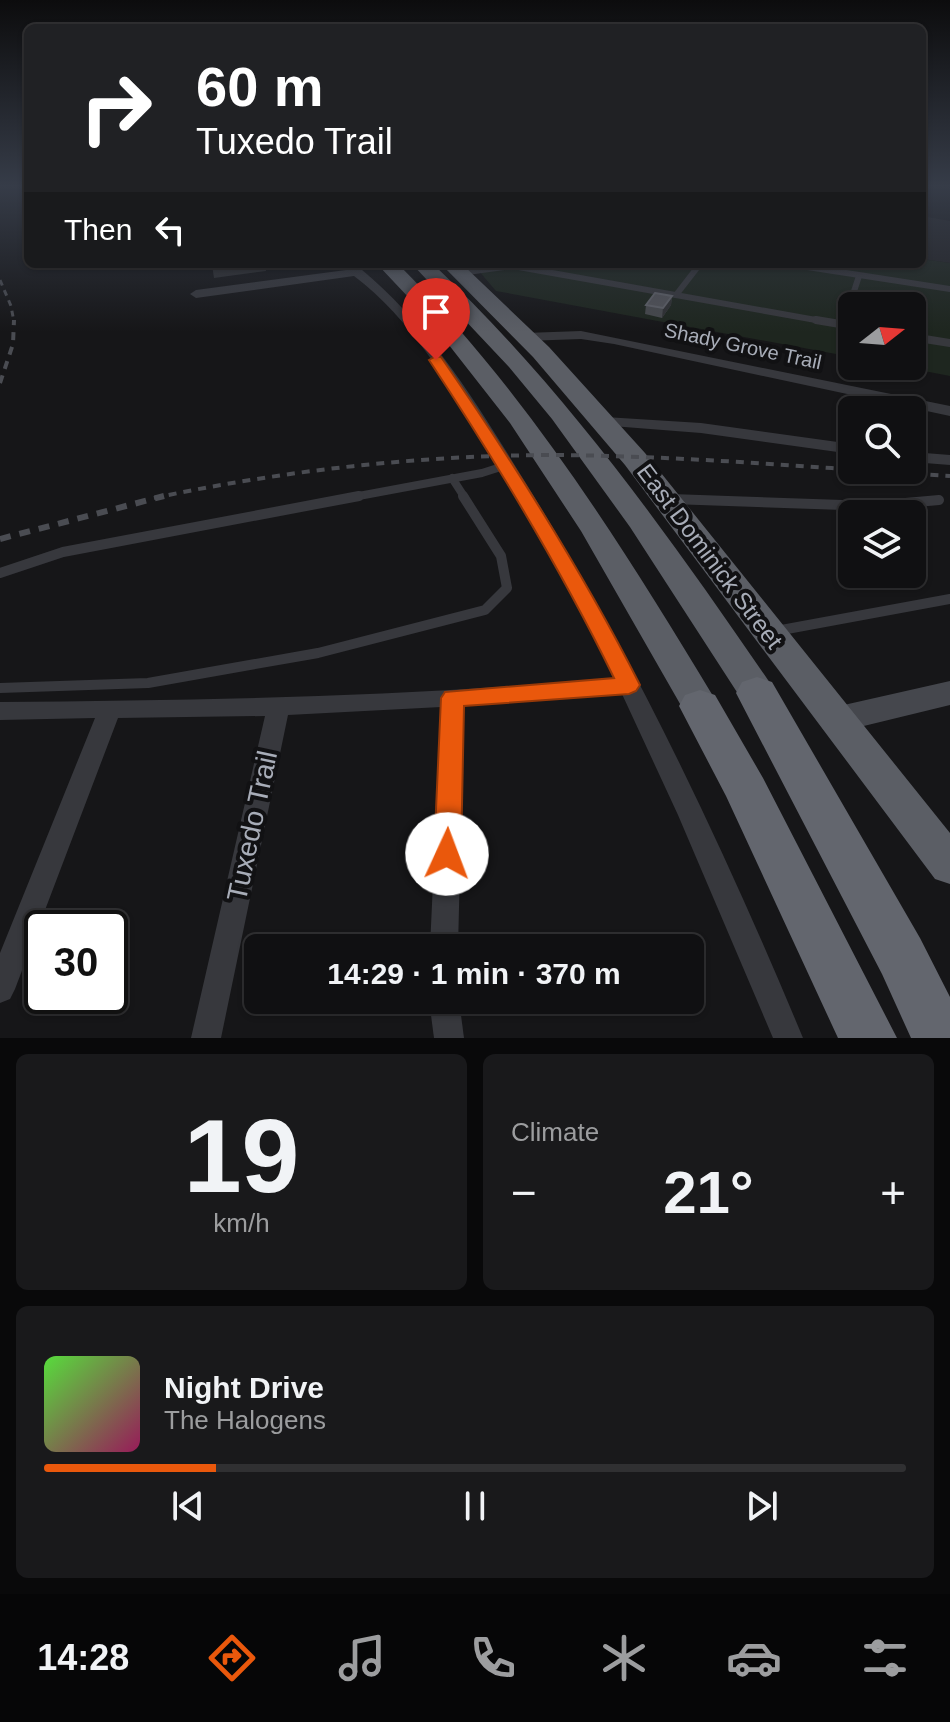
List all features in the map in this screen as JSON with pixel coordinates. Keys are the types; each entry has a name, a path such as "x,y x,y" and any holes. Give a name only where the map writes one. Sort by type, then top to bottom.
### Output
{"highway":[{"path":"361,268 439,318"},
{"path":"391,268 439,318 548,456 599,533 747,791 868,1038"},
{"path":"426,268 495,336 556,407 705,613 757,693 940,1038"},
{"name":"East Dominick Street","path":"456,268 605,422 950,865"},
{"path":"854,871 950,1007"}],"main road":[{"path":"835,720 950,693"}],"street":[{"path":"196,294 353,268"},
{"path":"360,268 404,318 452,381 507,465 588,603 715,866 788,1038"},
{"name":"Shady Grove Trail","path":"525,337 572,335 614,340 950,411"},
{"path":"605,422 701,428 838,447"},
{"path":"926,458 950,460"},
{"path":"0,711 278,707 629,685"},
{"path":"445,934 453,698"},
{"name":"Tuxedo Trail","path":"206,1038 278,707"},
{"path":"0,989 109,711"},
{"path":"446,1014 449,1038"}],"lane":[{"path":"529,268 838,323"},
{"path":"676,295 697,268"},
{"path":"812,268 950,289"},
{"path":"854,292 859,276"},
{"path":"926,339 950,343"},
{"path":"0,573 63,552 507,465"},
{"path":"0,688 148,683 318,653 485,610 507,588 501,556 452,478"},
{"path":"668,499 716,498 856,507 904,506 939,500"},
{"path":"769,633 950,599"}],"shaded area":[{"path":"926,235 950,235 950,263 926,260"},
{"path":"926,260 950,263 950,376 926,371 926,292 838,292 838,354 496,291 476,268 926,268"}],"building":[{"path":"655,293 672,296 663,308 646,305"}],"railway":[{"path":"0,280 14,322"},
{"path":"0,383 13,344 14,322"},
{"path":"164,496 254,479 354,466 506,456 655,458 950,476"},
{"path":"0,539 164,496"},
{"path":"154,498 164,496"}],"route":[{"path":"436,360 516,479 588,603 629,685 453,698 447,854"}]}
